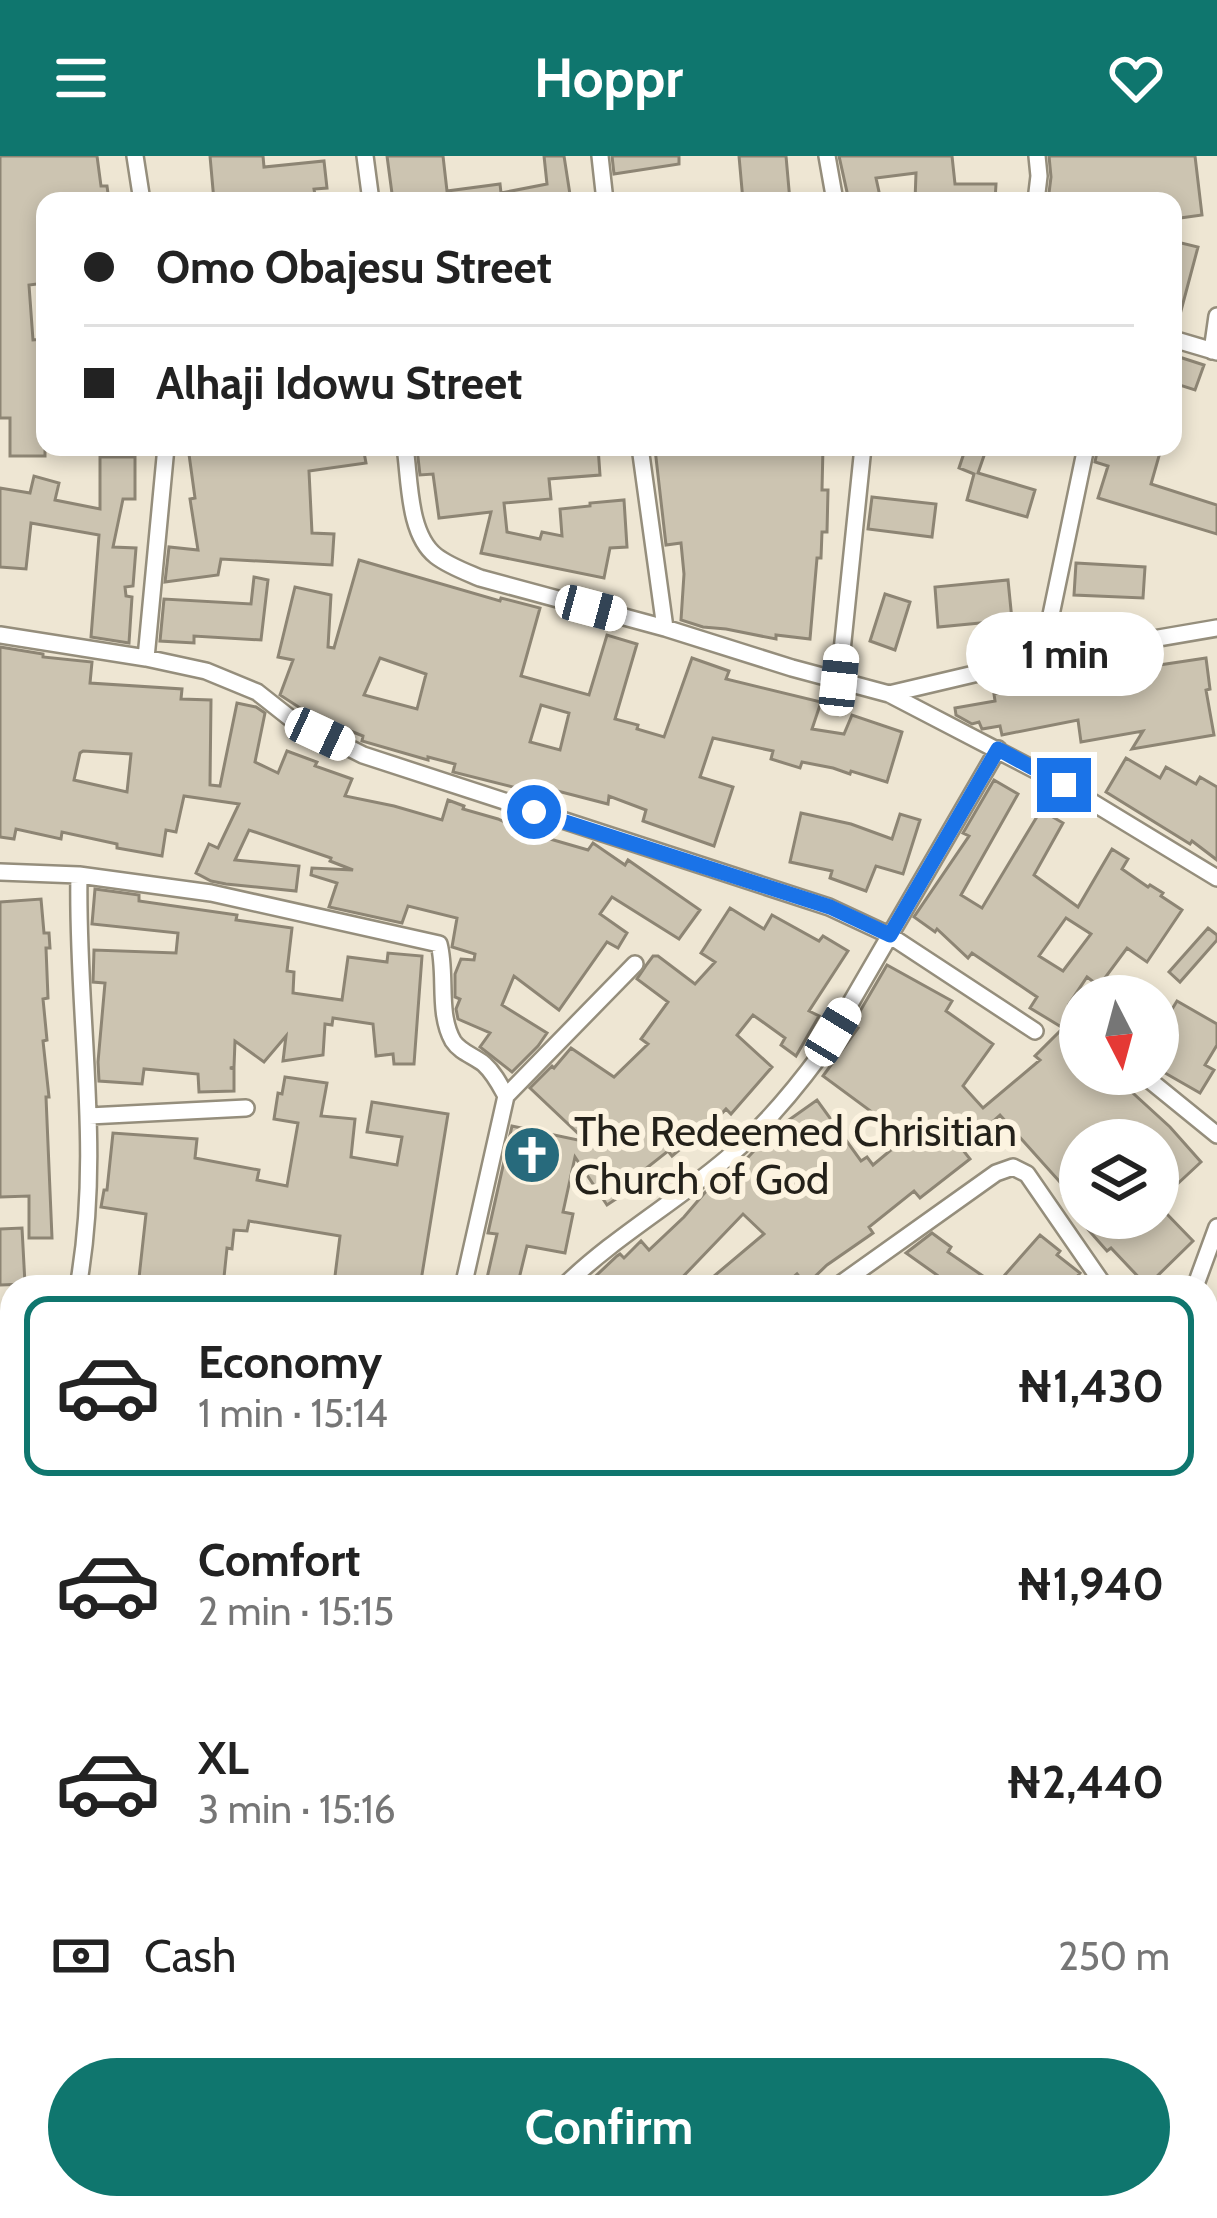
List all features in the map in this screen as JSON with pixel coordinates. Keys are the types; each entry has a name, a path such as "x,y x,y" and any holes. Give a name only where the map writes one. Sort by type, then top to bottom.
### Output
{"street":[{"path":"135,156 141,192"},
{"path":"365,156 370,192"},
{"path":"600,156 604,192"},
{"path":"827,156 833,192"},
{"path":"1037,156 1037,192"},
{"path":"1182,342 1215,352 1217,316"},
{"path":"146,658 165,456"},
{"path":"406,456 418,530 436,556 480,578 889,694 998,749 1217,878"},
{"path":"641,456 665,628"},
{"path":"839,680 862,456"},
{"path":"1042,658 1084,456"},
{"path":"889,694 1042,658 1217,628"},
{"path":"0,635 146,658 234,681 290,718 385,763 830,907 890,935 1035,1030"},
{"path":"577,1275 723,1162 796,1089 821,1054 998,749"},
{"path":"0,872 80,874 211,893 439,944 443,996 454,1041 483,1064 506,1096"},
{"path":"80,874 89,1116 88,1219 80,1275"},
{"path":"466,1275 506,1096 635,964"},
{"path":"1168,1095 1217,1135"},
{"path":"89,1116 246,1108"},
{"path":"853,1275 997,1173 1013,1167 1028,1174 1097,1275"},
{"path":"1200,1275 1217,1228"}],"building":[{"path":"0,156 97,156 101,186 107,186 108,192 36,192 36,284 29,285 36,340 36,456 10,456 10,418 0,418"},
{"path":"210,156 263,156 264,167 324,161 327,188 314,192 213,192"},
{"path":"387,156 443,156 447,191 500,184 501,192 392,192"},
{"path":"544,156 564,156 570,192 506,192 547,184"},
{"path":"612,156 679,156 679,164 614,174"},
{"path":"739,156 786,156 789,192 742,192"},
{"path":"839,156 952,156 955,184 996,184 996,192 915,192 916,173 876,178 879,192 847,192"},
{"path":"1049,156 1195,156 1202,215 1182,218 1182,192 1049,192"},
{"path":"1182,243 1198,247 1182,307"},
{"path":"1182,358 1204,365 1195,390 1182,386"},
{"path":"189,456 365,456 366,463 309,471 312,533 334,534 332,565 221,559 218,575 165,582 169,547 198,550 190,499 195,498"},
{"path":"418,456 599,456 600,475 549,479 551,499 504,503 507,532 540,539 542,532 562,536 560,509 624,500 627,547 610,548 604,578 481,553 491,512 439,518 433,474 420,475"},
{"path":"656,456 823,456 827,532 822,532 821,558 817,558 810,639 776,635 776,639 681,620 681,543 666,545"},
{"path":"963,456 984,456 978,473 1035,490 1027,517 967,500 974,474 959,468"},
{"path":"1096,456 1159,456 1151,484 1217,505 1217,534 1098,498 1108,466 1095,462"},
{"path":"100,457 135,457 135,499 123,499 113,547 136,548 133,586 125,587 126,596 132,597 129,643 91,637 99,535 31,523 26,569 0,567 0,488 30,493 34,476 59,483 55,500 100,509"},
{"path":"872,497 936,504 932,537 868,529"},
{"path":"359,560 540,608 521,676 589,695 607,635 637,644 615,719 638,725 637,729 664,737 692,658 729,671 726,679 821,702 812,729 844,734 852,715 902,732 887,782 802,762 800,768 771,759 773,751 713,738 700,777 733,787 714,846 643,821 646,810 609,796 608,804 546,788 542,801 519,793 521,789 453,772 455,764 362,741 363,736 311,715 280,695 293,660 278,657 295,587 331,595 328,647 334,648","holes":["380,658 426,674 417,709 364,695","541,705 569,713 560,750 530,742"]},
{"path":"1076,563 1145,567 1143,598 1074,595"},
{"path":"254,577 268,580 261,640 194,636 194,643 160,641 164,599 251,604"},
{"path":"1008,580 1012,620 938,627 935,587"},
{"path":"885,594 910,602 895,650 870,641"},
{"path":"0,647 92,662 90,683 182,689 181,699 211,700 210,785 220,786 237,703 256,707 265,713 255,762 278,773 287,751 352,779 345,796 442,820 448,800 526,832 588,850 593,843 625,865 628,860 700,910 679,939 612,897 600,914 627,933 618,948 607,942 559,1010 514,976 502,1005 547,1033 512,1072 480,1047 490,1033 458,1019 455,974 461,959 474,960 475,954 452,947 457,918 408,906 402,923 329,907 337,883 311,875 312,868 353,870 249,830 235,860 299,866 296,891 226,884 196,873 209,844 218,848 239,804 184,796 176,832 166,830 162,856 62,832 61,839 16,829 14,839 0,837","holes":["83,751 131,754 127,792 74,780"]},
{"path":"1206,658 1214,735 1132,749 1143,731 1081,742 1078,720 1002,735 1000,726 982,729 979,722 972,724 956,715 955,708 995,701 994,694"},
{"path":"1126,758 1160,778 1166,767 1196,784 1200,777 1217,787 1217,860 1106,792"},
{"path":"994,780 1018,794 961,895 982,908 1041,810 1063,823 1034,875 1078,907 1112,849 1128,859 1122,869 1182,910 1147,962 1127,948 1107,975 1059,975 1059,1026 1030,1008 1037,997 972,953 968,958 937,929 914,917 969,836 963,833","holes":["1066,918 1091,934 1063,971 1039,956"]},
{"path":"801,813 892,839 900,814 920,820 903,874 876,866 866,891 830,878 832,871 790,862"},
{"path":"95,889 292,928 287,971 294,972 293,993 342,1000 348,957 387,962 388,953 422,956 414,1064 394,1064 393,1054 376,1056 373,1024 333,1018 332,1025 325,1024 323,1055 283,1061 286,1036 264,1062 235,1041 234,1067 230,1068 234,1069 234,1091 199,1092 198,1074 144,1069 142,1084 99,1081 105,983 93,982 94,950 176,953 178,933 92,924"},
{"path":"41,899 50,948 46,948 47,1040 43,1041 52,1238 29,1238 29,1196 0,1197 0,902"},
{"path":"730,908 764,929 772,915 848,951 809,1011 819,1016 796,1056 781,1045 785,1038 753,1015 737,1035 772,1067 731,1114 726,1109 699,1138 697,1135 672,1156 668,1151 630,1181 634,1187 607,1205 575,1157 563,1212 573,1214 565,1253 527,1246 520,1275 488,1275 497,1234 488,1233 512,1126 587,1142 530,1088 571,1048 614,1077 648,1044 641,1039 668,1002 637,979 647,964 658,956 695,984 715,962 701,953"},
{"path":"1208,928 1217,935 1180,982 1179,975 1169,972"},
{"path":"887,965 952,1001 946,1011 993,1044 963,1086 983,1108 1040,1060 1035,1056 1059,1032 1059,1095 1135,1095 1161,1119 1059,1119 1059,1181 1000,1115 962,1149 970,1159 920,1198 914,1191 869,1227 873,1233 816,1275 715,1275 764,1234 743,1214 685,1275 597,1275 641,1241 649,1250 708,1189 713,1194 772,1132 817,1100 861,1161 867,1157 873,1165 903,1140 872,1121 876,1115 823,1076 858,1028 852,1025"},
{"path":"1179,1002 1217,1024 1217,1045 1205,1065 1214,1070 1200,1093 1179,1081"},
{"path":"285,1077 327,1083 321,1116 355,1119 351,1157 397,1165 402,1137 367,1132 372,1102 448,1114 422,1275 335,1275 340,1236 249,1221 247,1231 234,1230 224,1275 139,1275 146,1214 101,1207 113,1133 197,1139 195,1158 259,1170 257,1180 287,1186 298,1123 274,1119 278,1093 282,1094"},
{"path":"1179,1137 1201,1162 1179,1182"},
{"path":"1179,1227 1193,1241 1158,1275 1137,1275 1111,1248 1107,1251 1096,1239 1179,1239"},
{"path":"22,1228 25,1275 0,1275 0,1229"},
{"path":"932,1233 951,1247 948,1252 981,1275 937,1275 906,1253"},
{"path":"1040,1235 1078,1275 1005,1275"}],"place":[{"name":"The Redeemed Chrisitian Church of God","path":"532,1155"}],"route":[{"path":"534,812 830,907 890,935 998,749 1064,785"}]}
